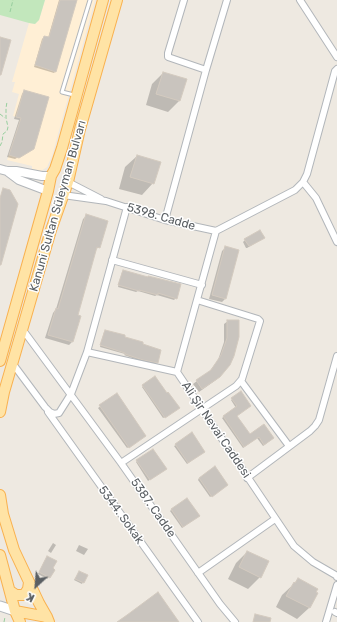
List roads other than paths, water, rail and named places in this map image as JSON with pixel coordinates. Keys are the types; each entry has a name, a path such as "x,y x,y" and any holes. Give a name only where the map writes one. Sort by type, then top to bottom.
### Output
{"main road":[{"name":"Kanuni Sultan Süleyman Bulvarı","path":"0,361 51,176 62,148 103,0"},
{"name":"Kanuni Sultan Süleyman Bulvarı","path":"0,412 4,392 51,230 68,182 76,144 116,0"},
{"path":"51,176 60,177 68,182"},
{"path":"48,191 63,195"},
{"path":"0,496 3,514 14,550 39,603 50,620"},
{"path":"0,555 10,591 7,610"},
{"path":"10,591 16,594 24,595 28,589 29,582"},
{"path":"7,610 50,620"},
{"path":"7,610 20,622"}],"street":[{"path":"184,0 168,57 206,70"},
{"path":"165,220 226,0"},
{"path":"300,0 337,57"},
{"path":"216,231 295,190 303,182 307,174 335,71 337,69"},
{"path":"4,170 51,176"},
{"path":"4,170 19,180 48,191"},
{"name":"5398. Cadde","path":"68,182 106,201"},
{"path":"303,182 316,198 337,242"},
{"name":"5398. Cadde","path":"63,195 106,201 165,220 216,231"},
{"path":"44,407 54,414 59,413 71,394 87,352 127,207"},
{"name":"Ali Şir Nevai Caddesi","path":"216,231 177,372 294,546 313,562 337,577"},
{"path":"112,260 202,285"},
{"path":"121,463 202,410 241,381 260,322 258,319 197,300"},
{"name":"5387. Cadde","path":"23,330 121,463 220,604 235,622"},
{"path":"87,352 177,372"},
{"path":"247,478 315,426 319,420 337,356"},
{"name":"5344. Sokak","path":"13,364 198,622"},
{"path":"241,381 289,446"},
{"path":"198,573 275,519"},
{"path":"326,622 337,586"}],"lane":[{"path":"76,96 62,92 90,0"}]}
